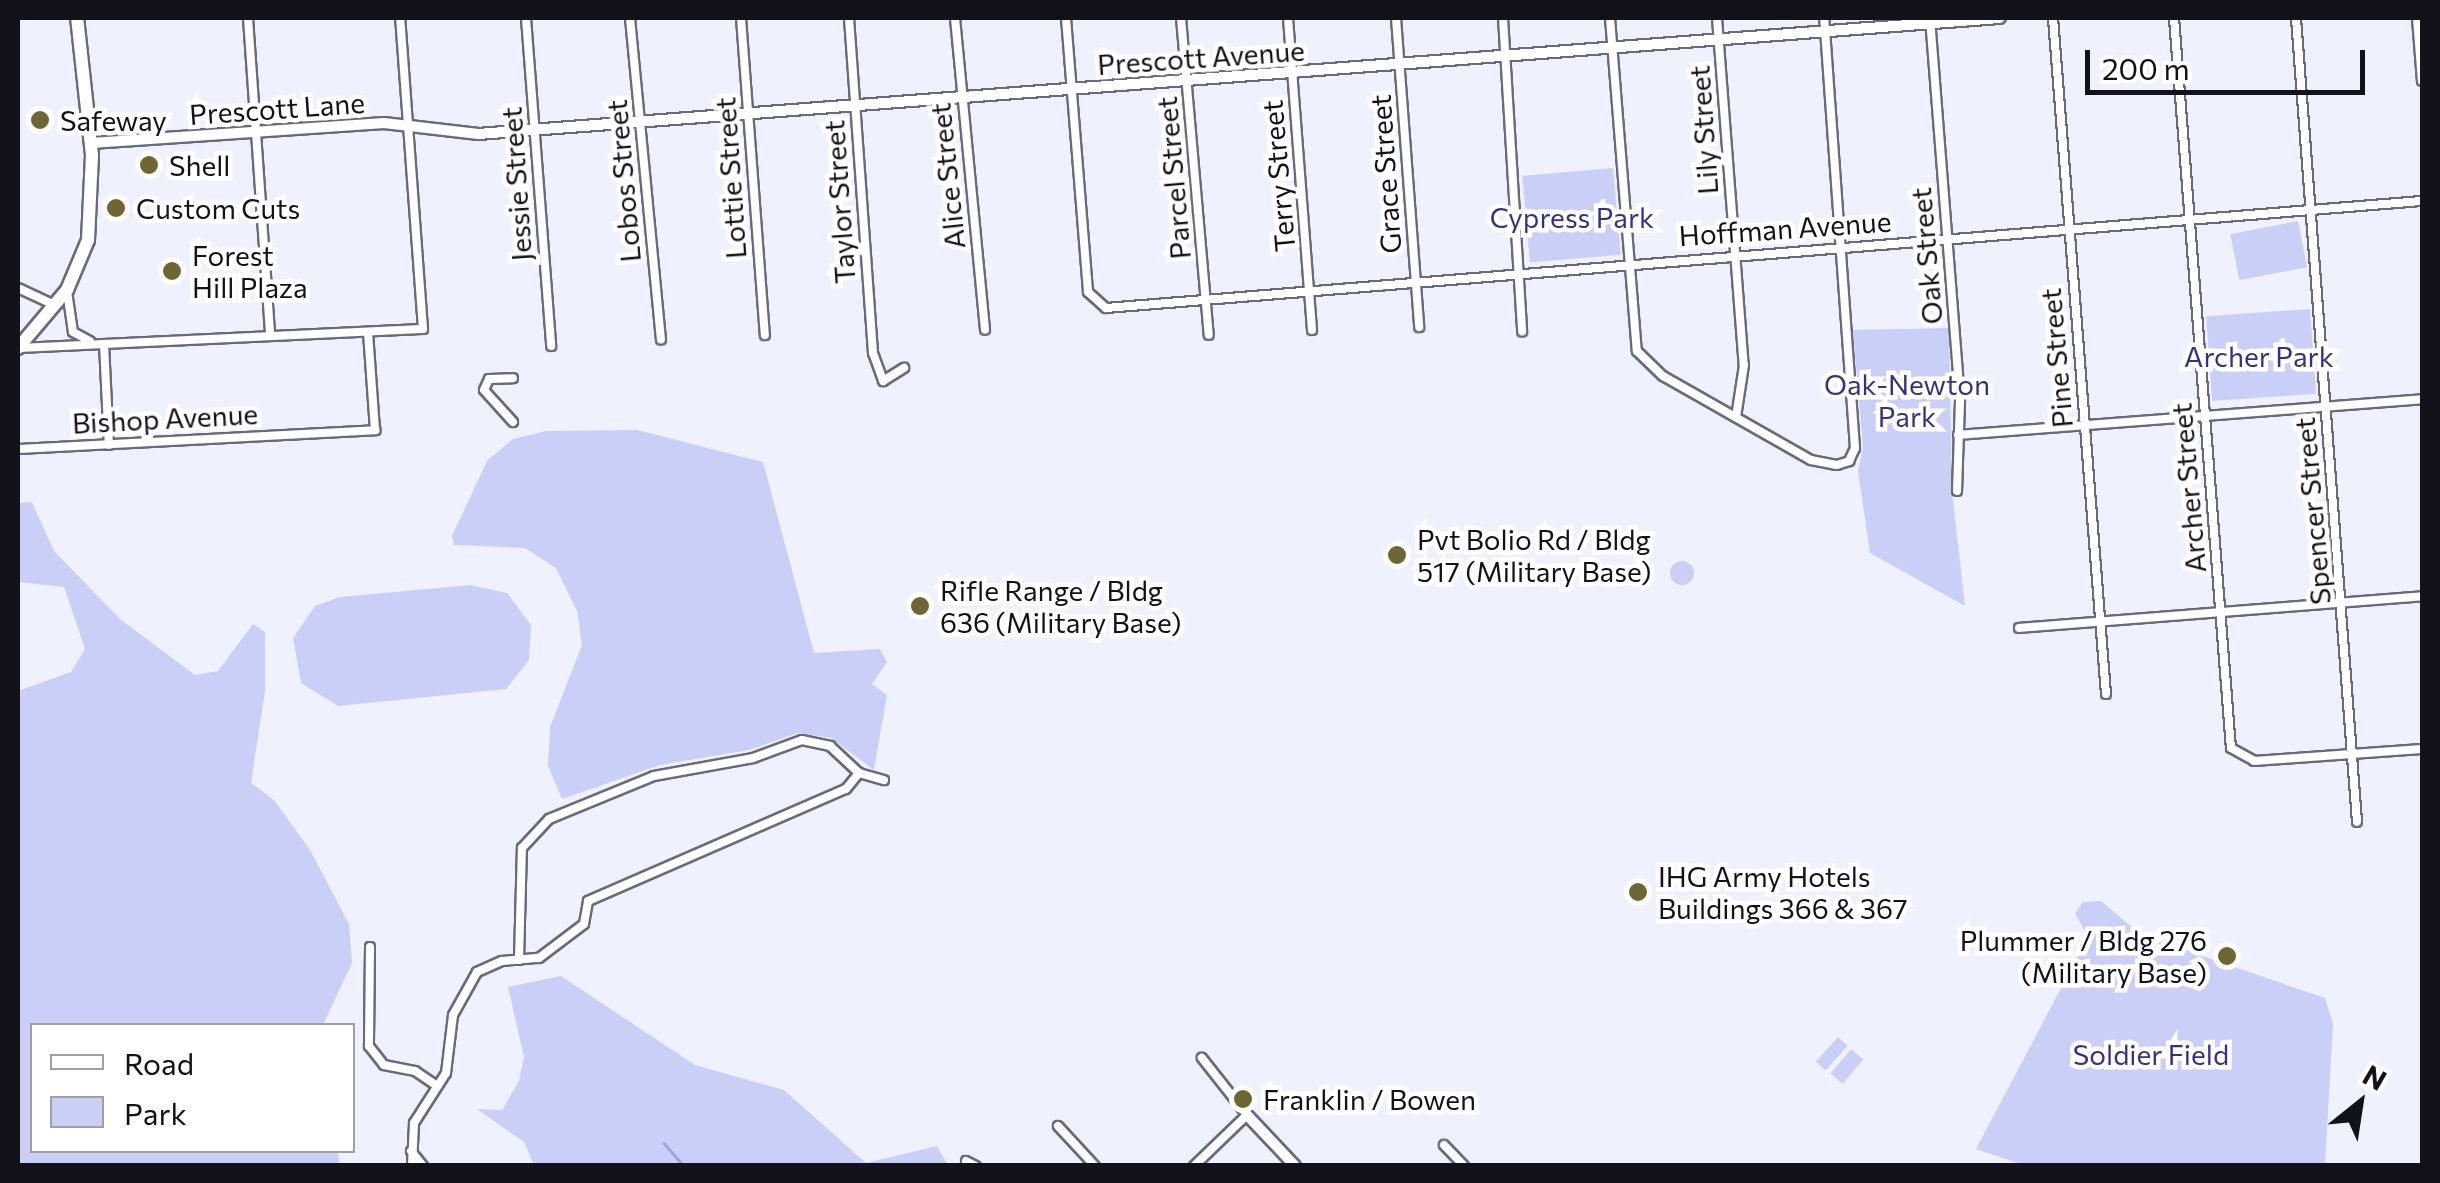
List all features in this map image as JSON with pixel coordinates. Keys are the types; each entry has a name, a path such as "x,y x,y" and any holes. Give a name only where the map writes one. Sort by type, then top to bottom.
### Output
{"main road":[{"path":"18,348 67,290 88,240 91,143 77,18"}],"street":[{"path":"248,18 270,336"},
{"path":"18,348 424,329 400,18"},
{"name":"Jessie Street","path":"526,18 551,346"},
{"name":"Lobos Street","path":"630,18 661,340"},
{"name":"Lottie Street","path":"740,18 765,335"},
{"name":"Taylor Street","path":"850,18 869,313 882,382 904,368"},
{"name":"Alice Street","path":"955,18 985,330"},
{"path":"1066,18 1072,89"},
{"name":"Parcel Street","path":"1181,18 1209,335"},
{"name":"Terry Street","path":"1288,18 1312,330"},
{"name":"Grace Street","path":"1396,18 1419,328"},
{"path":"1503,18 1522,273 1522,331"},
{"path":"1610,18 1637,351 1663,376 1825,465 1853,456 1824,18"},
{"name":"Lily Street","path":"1717,18 1744,366 1736,417"},
{"name":"Prescott Avenue","path":"407,124 464,134 534,130 1506,58 1930,20 2000,18"},
{"name":"Pine Street","path":"2053,18 2106,694"},
{"name":"Archer Street","path":"2174,18 2231,748 2254,761 2353,754"},
{"name":"Spencer Street","path":"2296,18 2357,822"},
{"path":"2417,18 2422,82"},
{"name":"Oak Street","path":"1930,20 1948,239 1957,491"},
{"name":"Hoffman Avenue","path":"1072,89 1094,303 1116,309 1309,288 2422,202"},
{"name":"Prescott Lane","path":"91,143 407,124"},
{"path":"18,288 55,306"},
{"path":"67,290 73,332 104,344"},
{"name":"Bishop Avenue","path":"18,450 375,430 368,332"},
{"path":"104,344 109,445"},
{"path":"513,378 489,379 484,390 513,422"},
{"path":"1958,435 2422,399"},
{"path":"2020,628 2422,596"},
{"path":"519,960 520,855 542,822 654,776 754,757 802,740 830,746 858,773 884,780"},
{"path":"2353,754 2422,749"},
{"path":"412,1166 415,1119 448,1066 452,1015 472,979 491,964 539,958 584,924 588,902 846,789 858,773"},
{"path":"370,947 370,1046 384,1064 412,1070 436,1086"},
{"path":"1202,1058 1294,1166"},
{"path":"1194,1166 1247,1115"},
{"path":"1058,1126 1096,1166"},
{"path":"1444,1145 1464,1166"},
{"path":"411,1151 424,1166"},
{"path":"966,1161 976,1166"}],"green space":[{"name":"Cypress Park","path":"1613,168 1621,255 1530,263 1522,176"},
{"path":"2298,221 2307,267 2239,280 2230,234"},
{"name":"Archer Park","path":"2310,309 2316,394 2212,401 2206,316"},
{"name":"Oak-Newton Park","path":"1949,328 1952,492 1965,606 1870,553 1858,471 1863,447 1853,330"},
{"path":"637,430 763,462 814,653 880,649 887,662 872,684 887,695 874,770 831,738 798,733 749,750 660,765 562,799 548,766 550,727 582,645 577,611 556,568 525,548 454,545 452,536 487,461 513,439 546,431"},
{"path":"32,502 54,551 120,619 195,675 218,671 253,624 265,632 265,691 251,783 274,800 310,850 349,924 352,963 324,1023 30,1023 30,1153 338,1153 340,1165 18,1165 18,691 71,672 85,649 64,587 18,582 18,503"},
{"path":"1682,561 1691,564 1691,582 1682,585 1673,582 1670,573 1673,564"},
{"path":"470,585 507,593 531,625 529,660 506,689 338,706 301,683 293,638 315,606 340,597"},
{"name":"Soldier Field","path":"2101,901 2141,935 2325,998 2333,1024 2325,1165 2027,1166 1976,1149 2088,937 2075,913 2083,902"},
{"path":"561,976 695,1065 784,1090 866,1163 937,1146 948,1165 534,1165 524,1142 477,1109 502,1110 519,1081 524,1057 508,987"},
{"path":"1838,1037 1848,1046 1826,1070 1816,1062"},
{"path":"1851,1049 1863,1059 1843,1084 1830,1074"}],"waterway":[{"path":"664,1143 684,1166"}],"place":[{"name":"Safeway","path":"40,120"},
{"name":"Shell","path":"149,165"},
{"name":"Custom Cuts","path":"116,208"},
{"name":"Forest Hill Plaza","path":"172,271"},
{"name":"Pvt Bolio Rd / Bldg 517 (Military Base)","path":"1397,555"},
{"name":"Rifle Range / Bldg 636 (Military Base)","path":"920,606"},
{"name":"IHG Army Hotels Buildings 366 & 367","path":"1638,892"},
{"name":"Plummer / Bldg 276 (Military Base)","path":"2227,956"},
{"name":"Franklin / Bowen","path":"1243,1099"}]}
